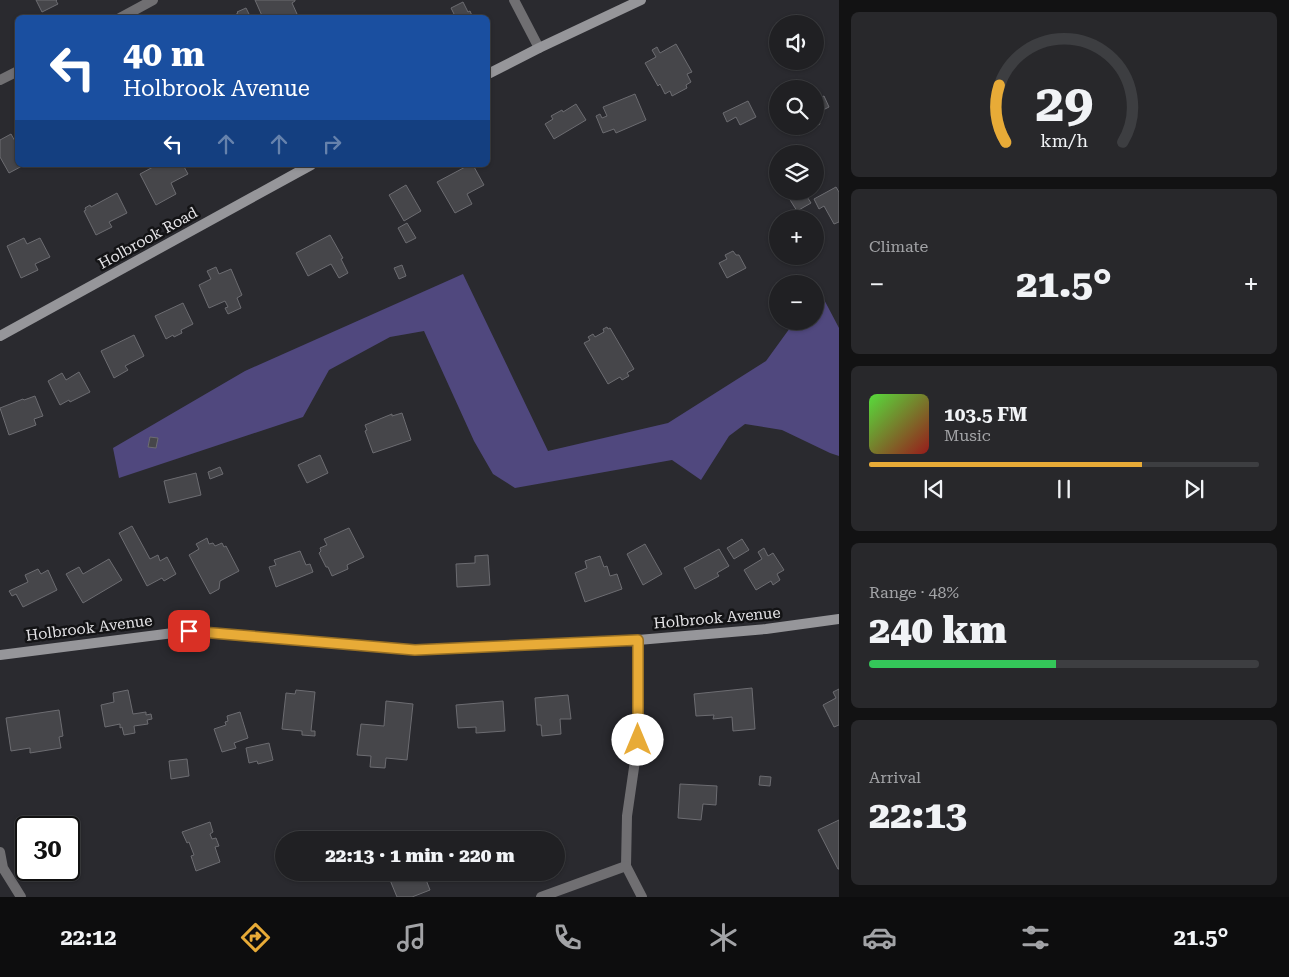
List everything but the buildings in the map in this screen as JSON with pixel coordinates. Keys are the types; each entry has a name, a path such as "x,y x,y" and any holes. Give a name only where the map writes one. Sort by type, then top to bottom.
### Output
{"street":[{"path":"126,15 153,0"},
{"path":"514,0 540,48"},
{"path":"490,73 642,0"},
{"path":"0,80 15,73"},
{"name":"Holbrook Road","path":"0,336 307,167"},
{"name":"Holbrook Avenue","path":"0,655 189,631 415,650 638,640 766,629 839,619"},
{"path":"638,640 638,740 628,816 626,866 642,897"},
{"path":"0,852 3,868 21,897"},
{"path":"541,897 626,866"}],"shaded area":[{"path":"463,274 548,451 668,423 766,361 788,330 824,330 824,300 839,328 839,456 782,430 745,424 729,436 701,480 672,460 515,488 493,474 474,441 424,331 390,337 329,370 303,417 119,478 113,448 245,371"}],"route":[{"path":"189,631 415,650 638,640 638,740"}]}
